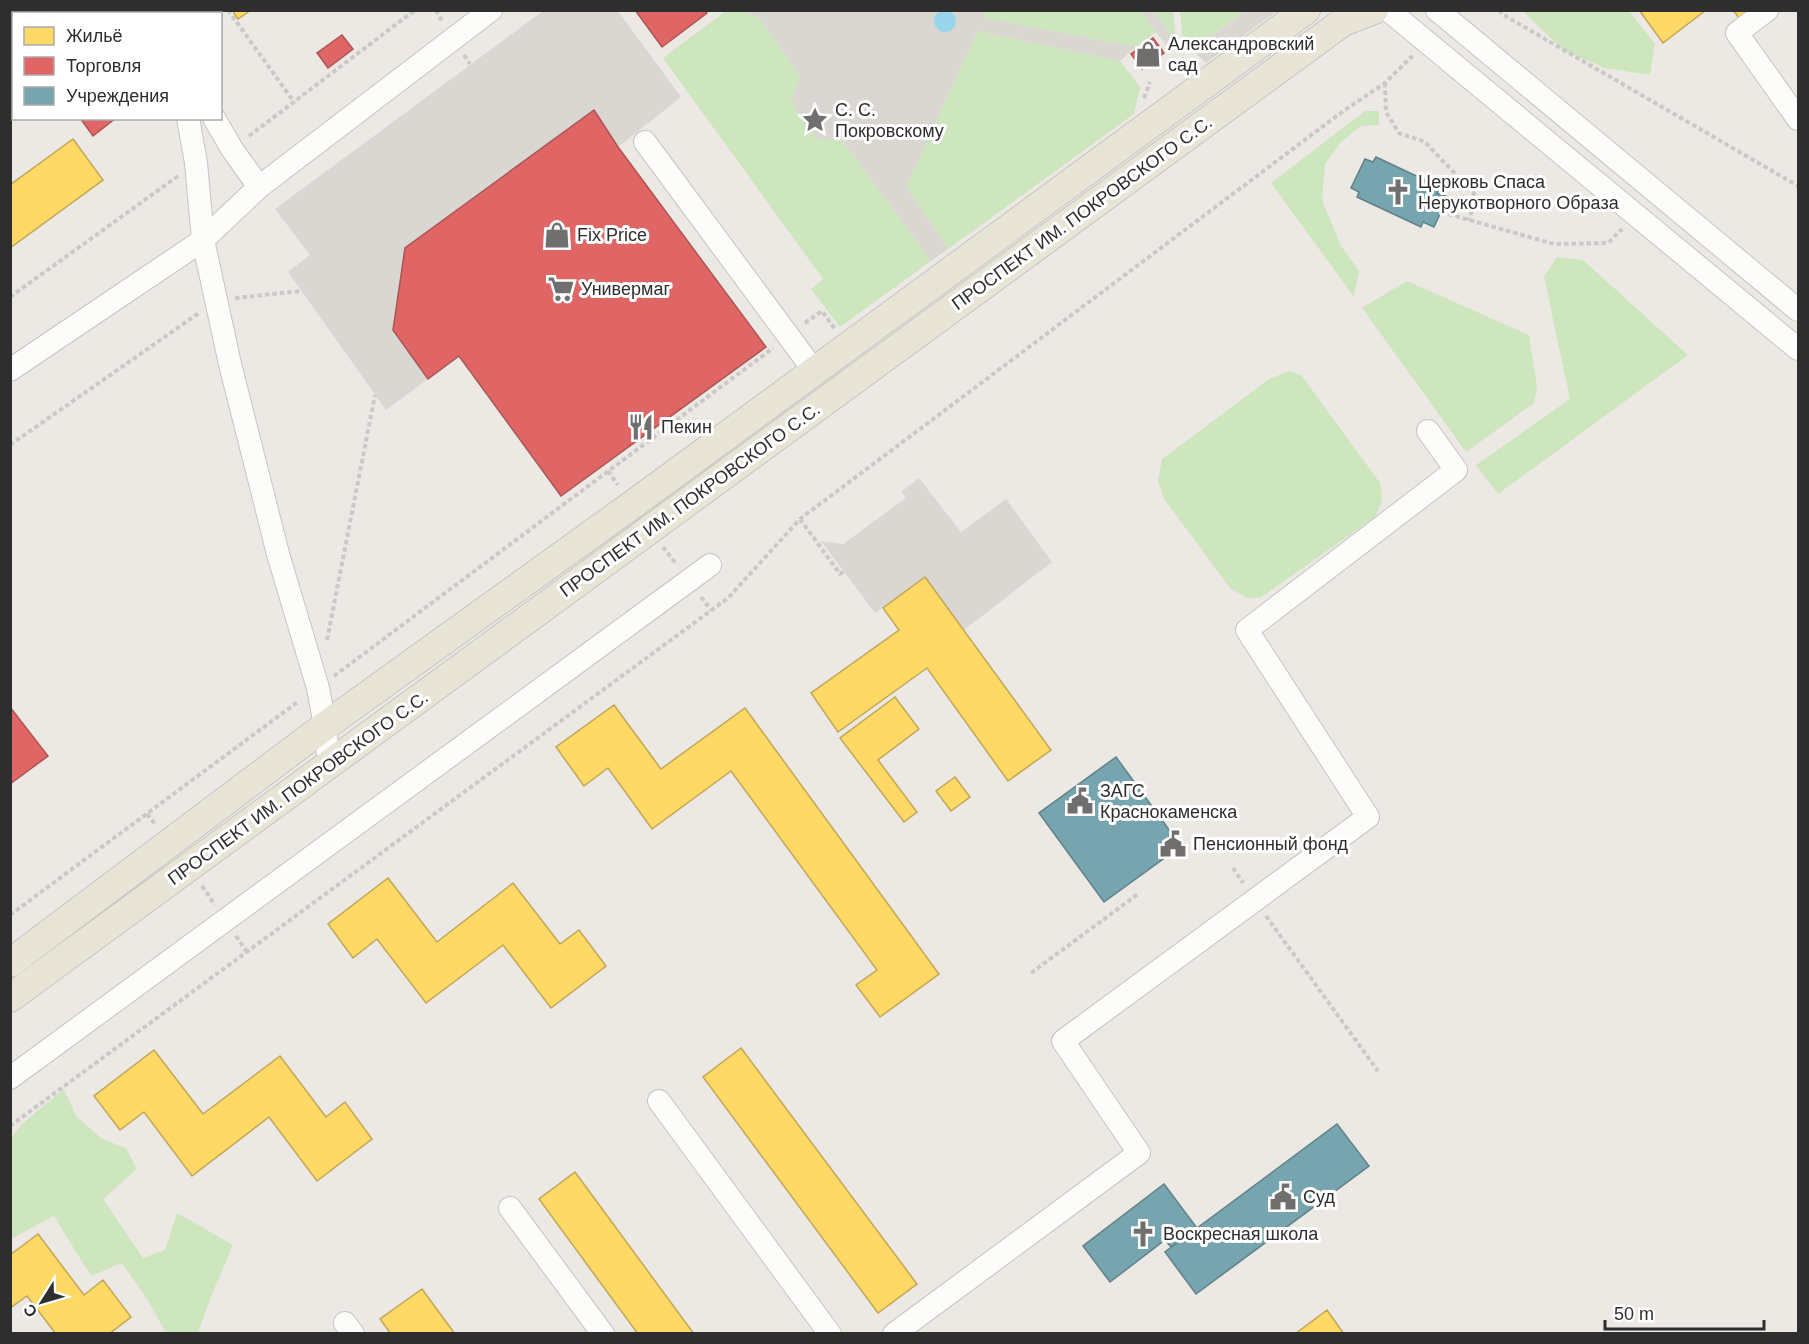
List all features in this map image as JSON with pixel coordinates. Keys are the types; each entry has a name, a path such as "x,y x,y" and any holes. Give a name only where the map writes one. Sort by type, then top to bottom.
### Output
{"main road":[{"name":"ПРОСПЕКТ ИМ. ПОКРОВСКОГО С.С.","path":"10,963 325,726 815,372 1306,10"},
{"name":"ПРОСПЕКТ ИМ. ПОКРОВСКОГО С.С.","path":"10,998 1345,16 1374,10"}],"street":[{"path":"10,370 203,240 259,187 491,10"},
{"path":"1388,10 1798,349"},
{"path":"1437,10 1798,310"},
{"path":"1767,10 1737,33 1798,118"},
{"path":"188,120 196,163 203,240 230,364 278,554 318,688 329,765"},
{"path":"215,120 259,187"},
{"path":"645,141 815,372"},
{"path":"894,1334 1139,1152 1063,1041 1368,817 1247,630 1456,470 1428,431"},
{"path":"10,1078 710,565"},
{"path":"659,1101 830,1334"},
{"path":"510,1208 603,1334"}],"path":[{"path":"228,10 294,102"},
{"path":"1499,10 1512,20 1798,186"},
{"path":"10,1126 728,598 800,519 1342,112 1385,83 1411,57 1420,65"},
{"path":"1140,107 1150,82"},
{"path":"1385,83 1386,112 1398,133 1425,142 1478,198 1468,220"},
{"path":"1441,212 1554,244 1608,243 1623,229 1614,221"},
{"path":"10,446 217,300 301,291"},
{"path":"10,915 822,311 839,334"},
{"path":"326,642 375,395"},
{"path":"800,519 840,574 844,571"},
{"path":"660,542 682,571"},
{"path":"1233,868 1378,1071"},
{"path":"1031,973 1138,894"}],"green space":[{"path":"726,11 743,11 760,19 800,76 791,102 816,138 843,141 931,261 840,327 811,289 823,279 663,58"},
{"path":"986,11 1140,11 1156,32 1136,47 983,18"},
{"path":"1153,11 1173,11 1176,42"},
{"path":"1180,11 1246,11 1197,46 1183,41"},
{"path":"1519,11 1629,11 1655,44 1650,75 1605,68 1563,50 1524,12"},
{"path":"977,31 1120,61 1140,87 1134,114 948,249 905,187"},
{"path":"1365,111 1379,111 1379,125 1361,126 1341,142 1325,164 1322,200 1341,246 1359,271 1354,297 1271,183"},
{"path":"1557,257 1583,260 1688,355 1498,494 1476,465 1570,399 1544,277"},
{"path":"1407,281 1529,335 1537,387 1534,403 1466,452 1362,308"},
{"path":"1290,371 1302,376 1380,483 1382,501 1375,517 1260,598 1247,598 1231,589 1164,499 1158,481 1162,459 1269,379"},
{"path":"64,1089 76,1116 102,1139 126,1148 137,1169 103,1199 143,1258 165,1250 177,1213 233,1245 198,1333 166,1333 147,1299 122,1263 91,1276 54,1216 11,1239 11,1138 22,1124"}],"shaded area":[{"path":"543,11 618,11 681,97 618,147 594,111 405,248 393,330 428,379 386,410 288,272 310,255 275,209"},
{"path":"743,11 986,11 984,18 1136,47 1120,61 977,31 906,187 948,249 931,261 843,141 816,138 791,102 800,76 760,19"},
{"path":"1140,11 1153,11 1176,42 1169,49"},
{"path":"1246,11 1277,11 1206,63 1183,41 1198,46"},
{"path":"919,478 961,532 1006,499 1052,562 964,630 925,577 875,613 821,541 843,544 906,498 901,492"}],"water":[{"path":"945,10 953,13 956,21 953,29 945,32 937,29 934,21 937,13"}],"building: Жильё":[{"path":"232,10 251,10 238,19"},
{"path":"1639,10 1706,10 1663,43"},
{"path":"1733,10 1758,10 1742,22"},
{"path":"73,139 103,180 10,248 10,185"},
{"path":"925,577 1051,750 1008,781 927,668 838,732 811,693 899,630 883,608"},
{"path":"895,697 919,729 878,760 917,812 904,822 840,738"},
{"path":"614,705 661,769 745,708 939,974 880,1017 856,985 877,970 731,771 652,829 608,768 584,786 556,747"},
{"path":"955,777 970,797 951,811 936,791"},
{"path":"388,878 437,942 513,883 560,944 579,930 606,966 551,1008 503,945 426,1003 377,939 353,958 328,924"},
{"path":"741,1048 917,1284 878,1313 703,1077"},
{"path":"154,1050 203,1114 280,1056 326,1117 345,1102 372,1139 317,1181 269,1117 192,1176 144,1112 120,1130 94,1096"},
{"path":"575,1172 694,1334 638,1334 539,1199"},
{"path":"38,1234 84,1295 103,1280 131,1317 109,1334 56,1334 27,1296 10,1308 10,1255"},
{"path":"422,1289 455,1334 391,1334 380,1319"},
{"path":"1327,1310 1344,1334 1295,1334"}],"building: Торговля":[{"path":"635,10 705,10 707,13 662,47"},
{"path":"342,35 353,49 328,68 317,53"},
{"name":"Александровский сад","path":"1153,38 1164,53 1142,69 1131,54"},
{"name":"Универмаг","path":"594,110 618,147 766,347 561,496 459,356 428,379 393,330 405,248"},
{"path":"81,120 113,120 93,136"},
{"path":"10,707 48,756 10,784"}],"building: Учреждения":[{"name":"Церковь Спаса Нерукотворного Образа","path":"1376,157 1440,187 1437,193 1448,197 1434,227 1423,222 1421,227 1357,197 1359,192 1351,188 1365,159 1373,162"},
{"path":"1116,757 1181,846 1104,902 1039,813"},
{"name":"Суд","path":"1337,1124 1369,1166 1196,1294 1165,1252"},
{"name":"Воскресная школа","path":"1164,1184 1197,1228 1171,1247 1165,1240 1110,1282 1083,1246"}],"place":[{"name":"Александровский сад","path":"1148,54"},
{"name":"С. С. Покровскому","path":"815,120"},
{"name":"Церковь Спаса Нерукотворного Образа","path":"1398,192"},
{"name":"Fix Price","path":"557,235"},
{"name":"Универмаг","path":"561,289"},
{"name":"Пекин","path":"641,427"},
{"name":"ЗАГС Краснокаменска","path":"1080,801"},
{"name":"Пенсионный фонд","path":"1173,844"},
{"name":"Суд","path":"1283,1197"},
{"name":"Воскресная школа","path":"1143,1234"}]}
